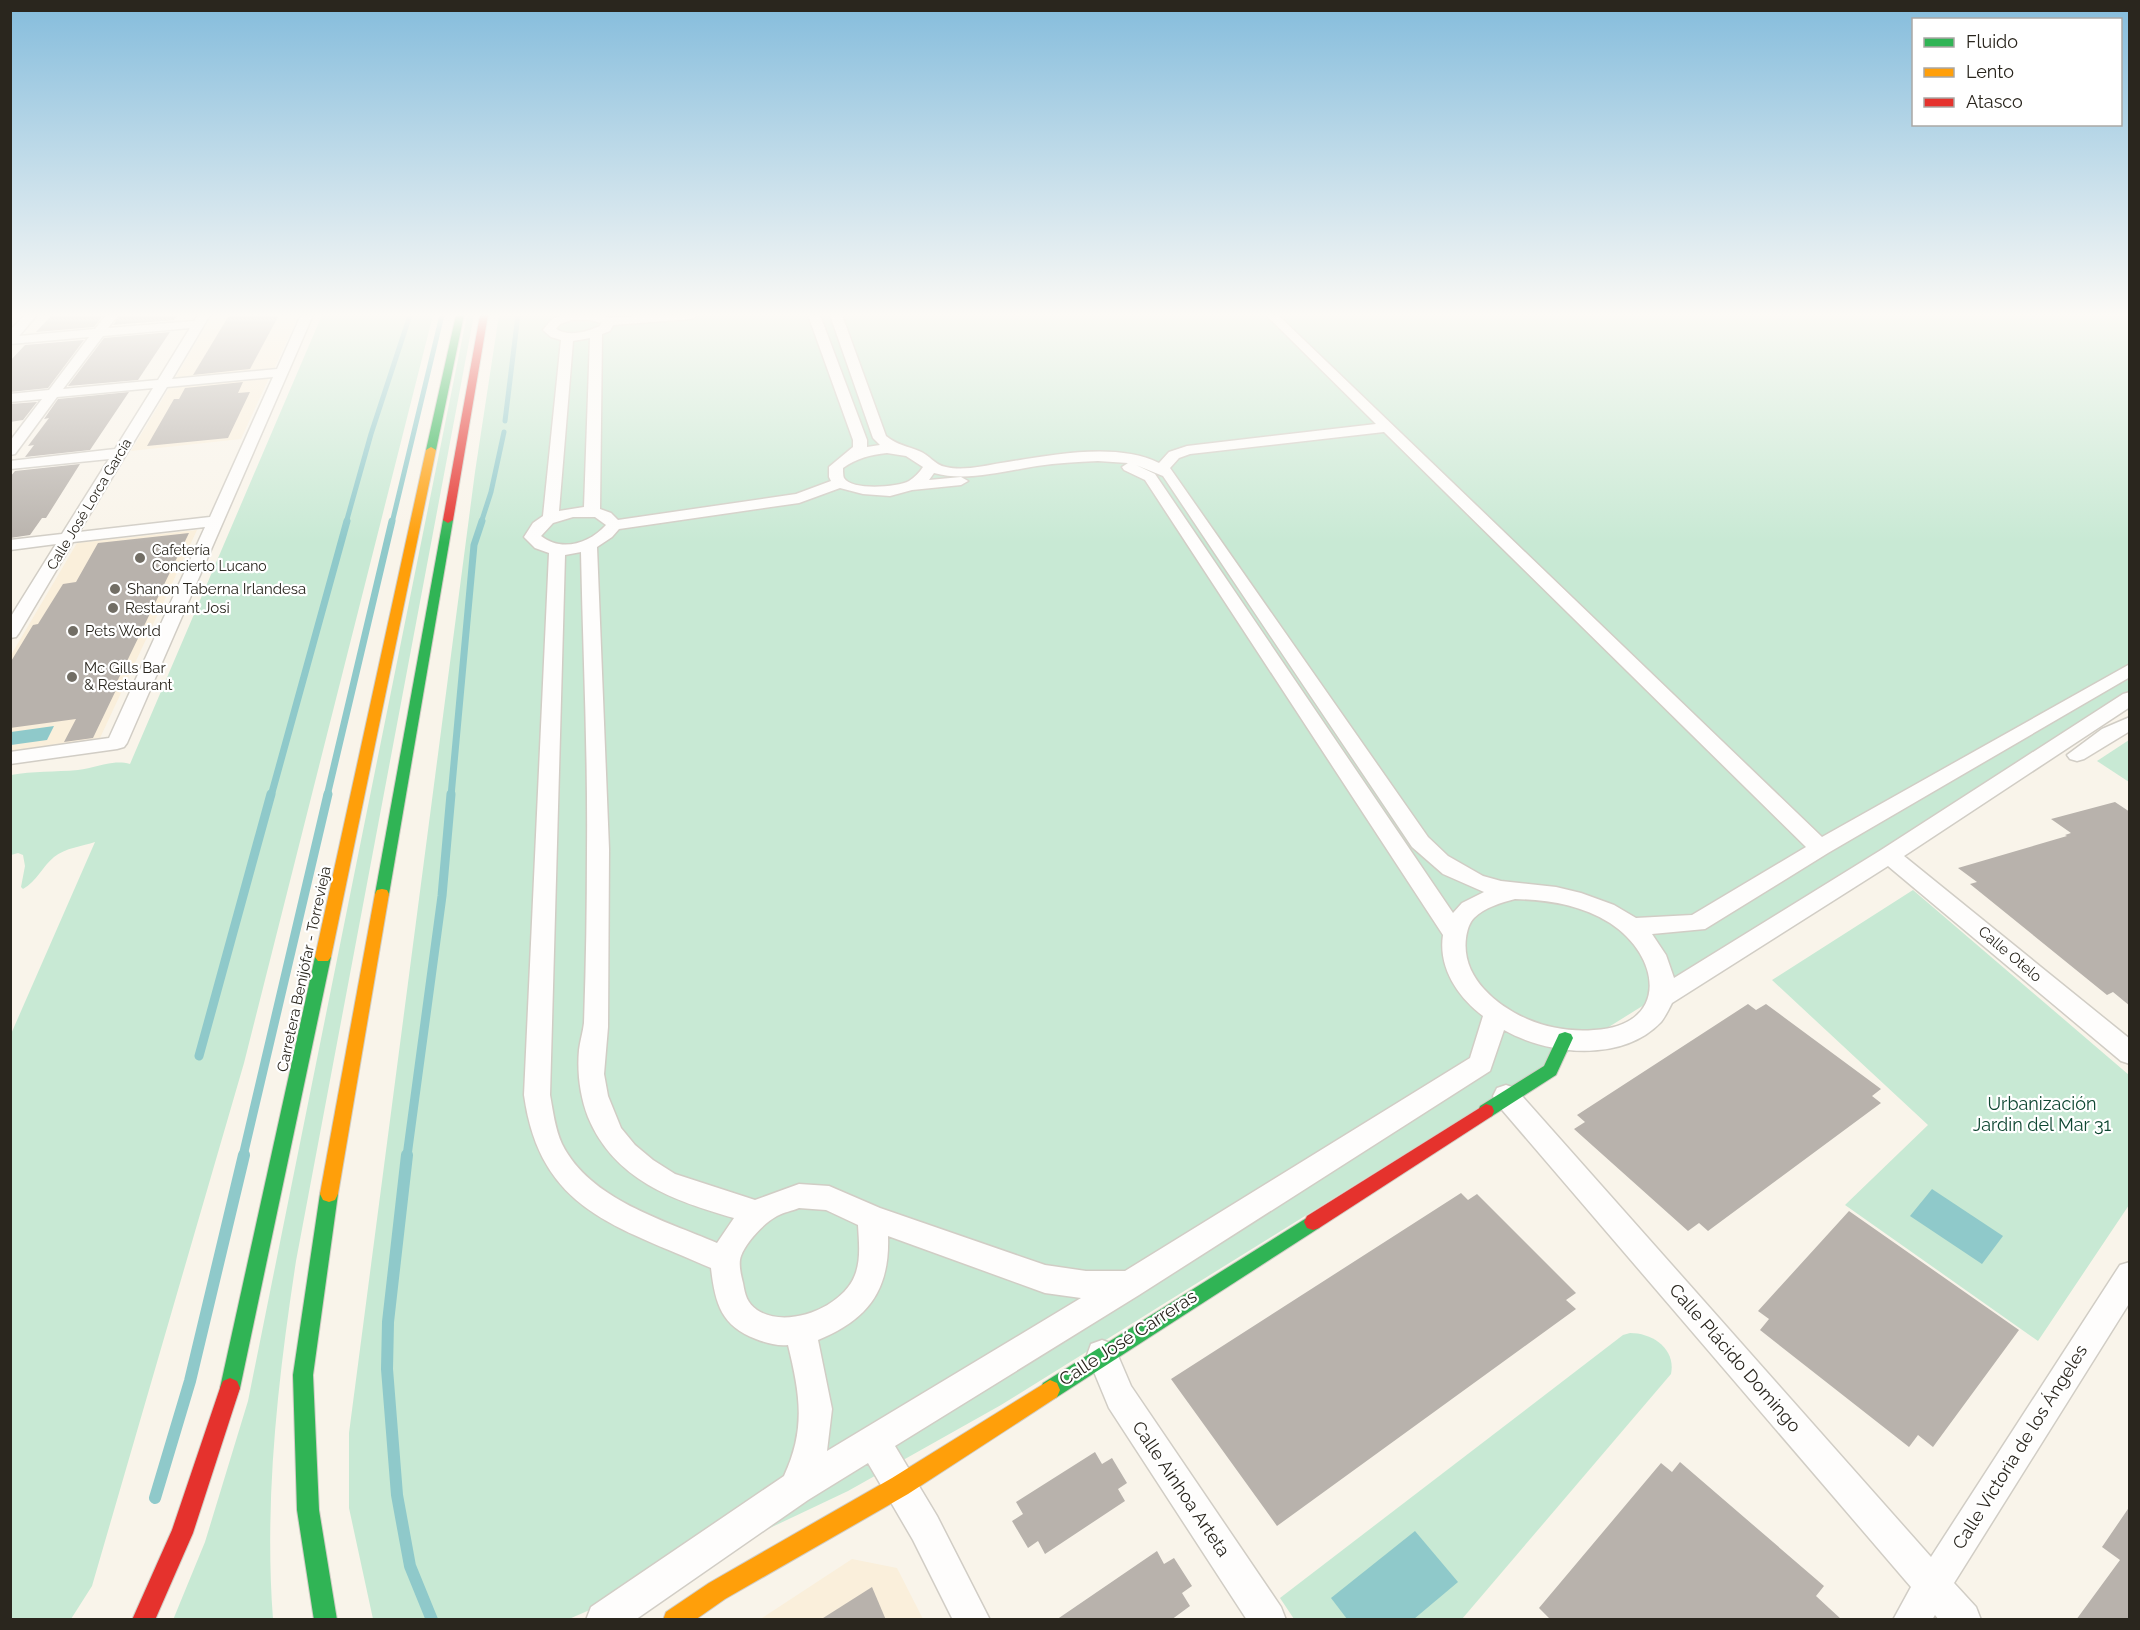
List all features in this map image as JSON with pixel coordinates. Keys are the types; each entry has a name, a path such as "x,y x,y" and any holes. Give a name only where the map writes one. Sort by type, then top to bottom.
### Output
{"main road":[{"name":"Carretera Benijófar - Torrevieja","path":"143,1620 182,1533 235,1373 444,391"},
{"path":"326,1620 308,1510 303,1375 323,1227 471,391"},
{"name":"Calle José Carreras","path":"674,1620 717,1591 900,1485 1550,1070 1565,1038"}],"street":[{"path":"10,451 55,391"},
{"path":"10,398 85,391"},
{"name":"Calle José Lorca García","path":"10,633 158,391"},
{"path":"10,758 117,743 273,391"},
{"path":"551,518 562,391"},
{"path":"592,512 595,391"},
{"path":"840,483 836,477 836,467 860,448 860,440 842,391"},
{"path":"863,391 880,438 888,446 923,458 930,467 967,472 1108,456 1135,459 1168,473 1420,842 1441,863 1456,873 1493,888 1550,892 1586,901 1620,918 1647,942 1662,969 1664,996"},
{"path":"1350,391 1820,848"},
{"path":"1162,469 1169,459 1187,450 1387,427"},
{"path":"852,456 865,451 887,448 901,450"},
{"path":"10,465 120,453"},
{"path":"614,525 608,517 592,512 572,512 551,518 536,527 532,537 540,546 557,550 589,546 607,536 614,525 799,498 840,483 866,491 889,491 910,486 1106,465 1128,467 1150,477 1454,933 1455,962 1472,992 1505,1019 1547,1036 1588,1041 1624,1035 1651,1019 1664,996 1889,855 2130,698"},
{"path":"910,486 925,477 930,467"},
{"path":"10,544 215,521"},
{"path":"589,546 598,849 596,1026 591,1047 591,1090 607,1130 622,1150 642,1168 667,1183 758,1213"},
{"path":"557,550 538,1117 544,1138 554,1158 568,1177 586,1194 607,1208 724,1260"},
{"path":"1629,927 1698,923 1820,848 2130,669"},
{"path":"2078,754 2109,733 2130,723"},
{"name":"Calle Otelo","path":"1889,855 2130,1054"},
{"path":"1454,933 1466,913 1479,903 1515,891"},
{"path":"604,1620 796,1488 1129,1285 1481,1064 1497,1012"},
{"name":"Calle Plácido Domingo","path":"1506,1096 1964,1620"},
{"path":"872,1218 874,1258 866,1287 845,1311 816,1328 782,1332 752,1324 731,1305 724,1260 727,1250 758,1213 770,1206 799,1196 829,1198 872,1218 1045,1279 1086,1285 1129,1285"},
{"name":"Calle Victoria de los Ángeles","path":"1911,1620 2130,1275"},
{"path":"796,1488 814,1445 817,1422 816,1399 800,1330"},
{"name":"Calle Ainhoa Arteta","path":"1102,1355 1120,1397 1269,1620"},
{"path":"873,1441 925,1528 972,1620"}],"shaded area":[{"path":"167,391 263,391 241,439 131,451"},
{"path":"197,530 100,738 11,751 11,655 77,543"},
{"path":"852,1559 897,1568 923,1619 759,1620"}],"green space":[{"path":"289,391 414,391 244,1063 92,1586 71,1619 11,1619 11,1034 95,842 58,854 23,889 21,887 25,866 23,855 18,853 11,855 11,775 78,770 104,764 130,764"},
{"path":"452,391 460,391 296,1261 274,1440 270,1529 273,1619 173,1620 205,1542 248,1401"},
{"path":"487,391 2129,391 2129,709 1980,796 1001,1405 848,1491 677,1572 569,1619 373,1619 349,1508 349,1433"},
{"path":"2129,740 2129,782 2097,761"},
{"name":"Urbanización Jardin del Mar 31","path":"1913,890 2129,1075 2129,1205 2038,1341 1845,1205 1928,1125 1772,980"},
{"path":"1630,1333 1647,1336 1661,1344 1670,1357 1671,1374 1462,1619 1294,1619 1280,1598 1623,1335"}],"water":[{"path":"54,726 47,740 11,745 11,732"},
{"path":"1932,1189 2003,1236 1982,1264 1910,1216"},
{"path":"1415,1531 1458,1582 1414,1619 1347,1619 1331,1598"}],"building":[{"path":"183,391 250,392 228,438 147,446 174,399 179,399"},
{"path":"129,392 90,450 25,457 34,445 28,446 49,418 44,419 58,399"},
{"path":"37,402 23,420 10,422 10,404"},
{"path":"80,464 46,518 42,518 30,535 10,538 10,477 15,471"},
{"path":"189,533 114,688 117,688 93,738 64,742 76,719 10,728 10,663 33,625 38,624 63,584 76,582 98,543"},
{"path":"2115,802 2130,812 2130,1006 2113,992 2107,995 1970,884 1977,882 1958,868 2067,836 2065,835 2071,833 2051,819"},
{"path":"1748,1004 1756,1010 1766,1004 1881,1089 1872,1096 1881,1103 1708,1231 1699,1223 1688,1231 1574,1129 1585,1122 1577,1115"},
{"path":"1461,1193 1468,1200 1477,1194 1576,1293 1566,1300 1576,1309 1277,1526 1171,1379"},
{"path":"1849,1211 2019,1330 1933,1447 1918,1435 1909,1447 1760,1330 1769,1319 1758,1311"},
{"path":"1095,1452 1102,1464 1112,1458 1127,1483 1118,1489 1125,1501 1045,1554 1038,1541 1028,1548 1012,1521 1023,1514 1016,1502"},
{"path":"1680,1462 1824,1586 1816,1596 1842,1620 1551,1620 1539,1608 1661,1463 1672,1472"},
{"path":"2130,1506 2130,1620 2076,1620 2120,1560 2102,1547"},
{"path":"1157,1551 1164,1564 1174,1558 1192,1586 1182,1593 1190,1606 1171,1620 1056,1620"},
{"path":"872,1587 886,1620 820,1620"}],"waterway":[{"path":"346,523 385,391"},
{"path":"392,523 424,391"},
{"path":"505,421 509,391"},
{"path":"481,523 491,492 504,432"},
{"path":"271,796 347,521"},
{"path":"327,796 392,521"},
{"path":"451,796 474,545 482,521"},
{"path":"199,1056 271,794"},
{"path":"243,1156 328,794"},
{"path":"407,1156 442,896 451,794"},
{"path":"155,1498 190,1381 244,1155"},
{"path":"407,1155 388,1322 387,1369 397,1495 410,1566 432,1620"}],"traffic: fast":[{"path":"431,450 444,391"},
{"path":"382,894 448,520"},
{"path":"230,1388 323,957"},
{"path":"1486,1111 1550,1070 1565,1038"},
{"path":"326,1620 308,1510 303,1375 329,1194"},
{"path":"1050,1390 1313,1222"}],"traffic: slow":[{"path":"323,957 431,450"},
{"path":"329,1194 382,894"},
{"path":"674,1620 717,1591 900,1486 1050,1390"}],"traffic: jam":[{"path":"448,520 471,391"},
{"path":"1313,1222 1486,1111"},
{"path":"143,1620 182,1533 230,1388"}],"place":[{"name":"Cafetería Concierto Lucano","path":"140,558"},
{"name":"Shanon Taberna Irlandesa","path":"115,589"},
{"name":"Restaurant Josi","path":"113,608"},
{"name":"Pets World","path":"73,631"},
{"name":"Mc Gills Bar & Restaurant","path":"72,677"}]}
